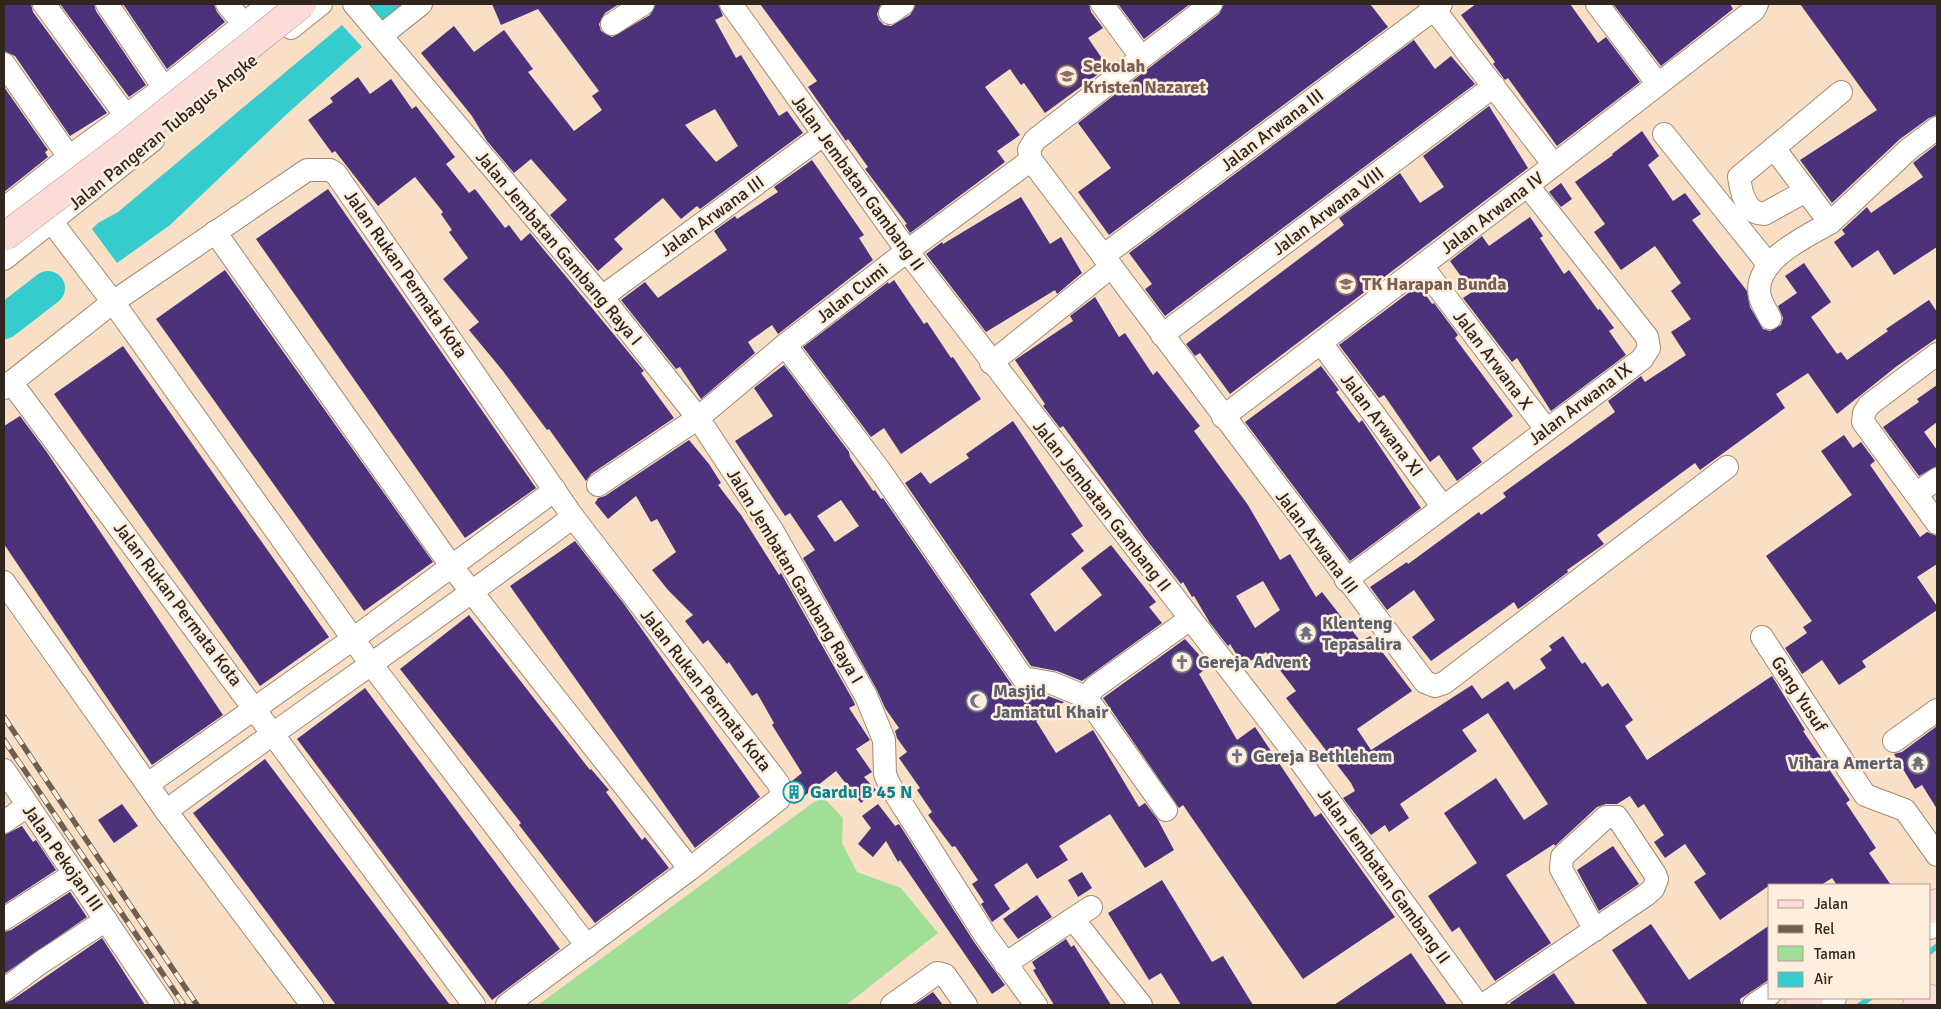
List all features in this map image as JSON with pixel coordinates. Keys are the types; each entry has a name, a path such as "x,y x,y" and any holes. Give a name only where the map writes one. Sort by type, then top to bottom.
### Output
{"main road":[{"name":"Jalan Pangeran Tubagus Angke","path":"4,237 122,147 302,4"}],"street":[{"path":"44,4 126,116"},
{"path":"107,4 164,88"},
{"path":"227,4 245,24"},
{"name":"Jalan Pangeran Tubagus Angke","path":"4,209 69,157 164,88 269,4"},
{"name":"Jalan Pangeran Tubagus Angke","path":"4,259 56,227 321,4"},
{"name":"Jalan Jembatan Gambang Raya I","path":"354,4 602,297 698,418 772,530 866,696 884,740 885,774 888,784 1005,964 1036,1005"},
{"path":"381,34 421,4"},
{"path":"612,24 643,4"},
{"name":"Jalan Jembatan Gambang II","path":"731,4 906,251 1296,754 1478,1005"},
{"path":"1102,4 1141,57"},
{"path":"1031,160 1029,150 1035,140 1210,4"},
{"path":"1597,4 1658,84"},
{"name":"Jalan Arwana IV","path":"1224,417 1554,166 1754,10 1757,4"},
{"path":"1435,5 1554,166"},
{"name":"Jalan Arwana III","path":"991,363 1107,261 1435,5"},
{"path":"4,64 69,157"},
{"name":"Jalan Arwana VIII","path":"1162,335 1494,86"},
{"path":"1806,191 1764,214 1758,214 1750,208 1740,189 1739,177 1841,92"},
{"path":"1770,318 1760,297 1761,279 1769,265 1788,247 1830,223 1909,149 1937,128"},
{"path":"1664,134 1769,265"},
{"name":"Jalan Arwana III","path":"602,297 822,135"},
{"path":"1774,148 1830,223"},
{"name":"Jalan Arwana III","path":"1031,160 1424,682 1435,686 1444,683 1727,467"},
{"name":"Jalan Cumi","path":"598,485 698,418 785,345 906,251 1031,160"},
{"name":"Jalan Rukan Permata Kota","path":"474,1005 254,707 7,385 113,302 307,170 330,170 336,174 573,517 778,783 782,791 779,799 690,869 507,1005"},
{"name":"Jalan Arwana IX","path":"1346,580 1642,359 1649,348 1647,337 1528,186"},
{"path":"28,191 113,302 371,664 587,946"},
{"path":"215,232 452,567 690,869"},
{"name":"Jalan Arwana X","path":"1422,266 1546,429"},
{"name":"Jalan Arwana XI","path":"1321,342 1443,507"},
{"path":"785,345 881,472 1024,678 1052,683 1086,697 1166,810"},
{"path":"1937,354 1869,405 1864,413 1863,422 1937,523"},
{"path":"1916,494 1937,478"},
{"path":"148,784 254,707 353,639 555,490"},
{"path":"166,810 473,593 573,517"},
{"path":"4,582 166,810 312,1005"},
{"path":"1086,697 1095,687 1190,619"},
{"name":"Gang Yusuf","path":"1762,638 1865,795 1905,810 1937,855"},
{"path":"1894,741 1937,710"},
{"name":"Jalan Pekojan III","path":"4,770 164,1005"},
{"path":"4,822 27,806"},
{"path":"1483,1005 1595,930 1653,889 1657,879 1617,817 1613,815 1606,818 1562,857 1561,869 1595,930"},
{"path":"4,919 74,874"},
{"path":"1005,964 1082,913 1141,1005"},
{"name":"Jalan Pekojan III","path":"4,990 40,963 106,920"},
{"path":"892,1005 937,973 945,975 966,1005"}],"green space":[{"path":"822,796 843,818 842,843 857,872 901,888 938,933 846,1005 538,1005"}],"water":[{"path":"342,25 362,47 289,112 170,225 117,263 92,229 98,223 118,212"},
{"path":"35,278 52,299 4,336 4,303"}],"building":[{"path":"4,4 31,4 33,12 107,113 70,136 15,56 4,51"},
{"path":"60,4 94,4 96,11 146,85 129,97"},
{"path":"123,4 214,4 217,12 225,22 167,69"},
{"path":"492,4 619,4 605,13 599,24 601,31 612,37 650,15 656,4 718,4 723,16 715,20 736,58 741,55 779,116 787,111 803,133 700,209 697,206 681,219 663,198 614,239 623,249 598,271 550,215 567,200 531,159 514,173 487,141 472,116 421,53 454,26 474,52 504,30 533,69 528,72 574,131 602,110 592,96 599,91 538,9 501,25","holes":["715,109 738,146 716,162 685,125"]},
{"path":"760,4 881,4 877,14 879,20 884,25 891,26 910,15 916,4 1089,4 1091,12 1103,28 1088,38 1108,67 1045,113 1024,83 1021,85 1010,69 985,87 1020,135 997,151 1005,162 910,233 905,225 907,224 865,169 868,167 848,139 846,141 808,87 817,81"},
{"path":"1118,4 1190,4 1144,39"},
{"path":"1224,4 1370,4 1388,27 1109,235 1078,192 1111,168 1078,123 1219,14"},
{"path":"1476,4 1570,4 1598,43 1606,37 1640,82 1557,146 1508,78 1505,80 1493,64 1495,62 1461,15"},
{"path":"1613,4 1730,4 1733,9 1661,66"},
{"path":"1800,4 1937,4 1937,115 1929,118 1900,139 1832,203 1800,160 1877,110"},
{"path":"1414,40 1435,69 1451,56 1475,84 1165,316 1145,289 1152,284 1129,253"},
{"path":"358,77 370,94 391,79 412,109 416,106 455,157 446,164 469,193 475,189 505,228 509,225 521,241 530,233 644,371 641,373 674,418 591,474 586,481 549,429 547,430 503,371 469,330 479,322 443,279 468,258 449,232 452,230 441,214 443,212 415,177 378,206 335,151 332,153 308,120 333,102 330,98"},
{"path":"4,87 48,150 45,152 48,157 4,192"},
{"path":"1489,106 1528,168 1230,394 1200,353 1195,356 1186,344 1344,225 1339,218 1400,173 1420,203 1444,187 1423,156"},
{"path":"1642,131 1659,156 1648,165 1673,201 1685,193 1701,214 1692,220 1747,291 1750,307 1763,329 1770,331 1781,325 1783,318 1778,306 1797,293 1785,276 1804,263 1831,302 1811,317 1837,354 1841,352 1847,360 1888,331 1886,329 1929,300 1937,312 1937,338 1897,366 1837,414 1808,373 1776,394 1785,408 1700,470 1695,463 1597,535 1604,544 1567,570 1568,572 1524,605 1518,609 1514,602 1431,661 1412,637 1435,620 1414,590 1387,610 1370,587 1407,562 1408,564 1479,512 1481,515 1506,497 1503,493 1615,412 1608,401 1641,376 1645,382 1686,355 1671,332 1691,319 1671,291 1681,283 1655,246 1621,270 1594,232 1605,224 1575,182 1613,155"},
{"path":"1937,144 1937,247 1894,275 1878,250 1852,268 1834,242 1845,234 1842,230 1867,207 1871,213 1923,177 1913,163"},
{"path":"812,160 864,235 859,238 873,260 778,334 772,325 748,342 755,353 701,399 680,367 676,369 621,300 645,282 658,298 727,250 714,231 735,216 737,219 778,192 774,187"},
{"path":"1561,183 1572,199 1561,207 1549,192"},
{"path":"328,189 536,488 465,538 256,239"},
{"path":"1021,197 1050,244 1061,237 1082,273 1057,294 1055,290 986,332 926,254 942,242 943,244"},
{"path":"1530,217 1543,236 1540,238 1564,274 1569,270 1598,310 1600,309 1614,328 1609,331 1626,355 1551,411 1517,358 1512,362 1463,298 1472,292 1450,261 1482,236 1489,246"},
{"path":"225,270 433,562 364,611 156,319"},
{"path":"894,280 924,324 927,322 951,358 953,357 981,399 901,454 884,428 871,437 803,347 888,282 889,284"},
{"path":"1419,285 1458,335 1455,338 1513,416 1472,448 1482,462 1457,481 1439,455 1430,462 1384,395 1379,398 1339,345"},
{"path":"1095,297 1119,337 1125,333 1153,375 1157,371 1200,426 1194,431 1248,505 1280,560 1290,554 1316,597 1322,592 1361,642 1370,636 1412,691 1357,729 1371,750 1472,685 1482,699 1508,681 1514,690 1546,668 1540,659 1552,650 1549,646 1563,636 1582,664 1585,662 1602,687 1608,683 1633,720 1625,726 1647,760 1772,676 1805,730 1803,731 1850,800 1846,803 1876,848 1869,853 1890,884 1836,884 1832,878 1823,884 1768,884 1768,886 1720,920 1694,882 1706,874 1685,844 1665,858 1654,842 1664,835 1644,804 1638,808 1630,796 1617,804 1606,804 1597,807 1555,846 1554,844 1506,875 1551,943 1495,981 1459,927 1452,932 1428,896 1477,863 1444,813 1496,778 1524,820 1548,804 1488,713 1462,730 1477,751 1400,804 1409,818 1389,832 1385,825 1371,835 1343,798 1355,791 1351,783 1286,698 1296,691 1266,652 1243,665 1230,644 1228,646 1210,623 1194,596 1192,597 1183,582 1181,584 1145,538 1063,426 1060,428 1043,406 1045,404 1015,360 1073,321 1070,316","holes":["1263,581 1280,610 1255,628 1236,596"]},
{"path":"123,346 329,637 260,686 54,394"},
{"path":"784,365 849,452 850,457 873,491 875,490 881,499 883,498 1012,685 1020,691 1048,696 1064,702 1036,721 1056,753 1093,730 1139,807 1145,803 1158,820 1174,850 1145,868 1110,814 1059,846 1068,860 1037,879 1027,863 994,885 1010,909 992,922 981,904 984,902 972,884 978,880 955,846 952,847 928,815 932,812 917,790 920,788 899,758 907,752 897,738 895,731 899,728 885,708 877,690 803,558 815,550 790,513 785,516 735,441 773,416 754,388","holes":["841,500 859,526 835,542 817,516"]},
{"path":"1321,366 1339,390 1336,392 1359,423 1362,420 1421,508 1350,561 1245,422"},
{"path":"1937,385 1937,422 1924,432 1937,450 1937,466 1919,476 1883,427 1919,402 1917,399"},
{"path":"20,416 46,451 223,715 152,765 4,544 4,426"},
{"path":"1013,421 1083,526 1071,534 1084,551 1030,594 1055,632 1102,595 1081,568 1111,545 1156,602 1149,607 1162,623 1082,681 1057,671 1031,666 905,483 921,472 930,484 969,458 966,454"},
{"path":"1844,435 1853,448 1861,442 1875,461 1870,465 1920,537 1927,532 1937,536 1937,564 1917,577 1937,606 1937,610 1862,661 1866,667 1839,685 1822,660 1802,674 1785,648 1807,633 1803,627 1812,621 1766,556 1852,495 1821,451"},
{"path":"689,440 709,464 721,483 718,485 741,515 779,575 781,573 854,702 855,705 849,708 870,740 856,749 872,772 864,777 876,790 861,803 836,771 794,804 792,801 795,790 792,781 802,773 772,725 774,723 757,693 752,696 729,662 727,664 708,640 703,644 685,621 693,615 668,590 652,570 676,552 657,519 651,522 636,496 608,519 595,503 598,498 605,496"},
{"path":"575,541 624,604 760,797 695,848 510,586"},
{"path":"469,615 590,770 609,790 606,792 642,840 645,837 669,868 595,923 519,825 521,823 400,669"},
{"path":"1185,639 1209,666 1199,674 1237,740 1255,727 1315,817 1321,813 1395,917 1303,979 1183,805 1179,808 1103,698"},
{"path":"365,688 560,949 492,1000 297,739"},
{"name":"Vihara Amerta","path":"1937,726 1937,809 1922,785 1915,789 1894,754 1902,752"},
{"path":"265,759 450,1005 336,1005 193,813"},
{"path":"122,804 138,826 114,843 98,820"},
{"path":"878,804 895,826 899,824 974,942 1005,985 992,994 900,860 898,862 886,841 873,857 858,844 871,828 862,816"},
{"path":"22,826 33,842 36,840 56,870 4,904 4,835"},
{"path":"1613,846 1639,884 1599,911 1577,870"},
{"path":"1082,872 1092,888 1078,897 1068,880"},
{"path":"1162,880 1212,962 1223,956 1253,1005 1181,1005 1161,973 1149,980 1108,913"},
{"path":"70,892 87,917 4,974 4,932 11,930"},
{"path":"1037,895 1052,917 1018,939 1003,919"},
{"path":"1651,924 1689,980 1768,926 1768,980 1740,999 1741,1005 1648,1005 1612,950"},
{"path":"102,938 145,1005 4,1005 4,1003 12,1000"},
{"path":"1066,939 1071,947 1074,945 1111,1005 1054,1005 1033,970 1036,969 1032,962"},
{"path":"1411,953 1447,1005 1334,1005"},
{"path":"1554,973 1576,1005 1512,1005 1510,1003"},
{"path":"933,992 943,1005 914,1005"}],"waterway":[{"path":"375,13 385,4"},
{"path":"4,322 48,288"},
{"path":"1931,951 1937,946"},
{"path":"1860,1005 1869,999"}],"railway":[{"path":"4,717 197,1005"},
{"path":"4,740 184,1005"}],"place":[{"name":"Sekolah Kristen Nazaret","path":"1067,76"},
{"name":"TK Harapan Bunda","path":"1346,284"},
{"name":"Klenteng Tepasalira","path":"1306,633"},
{"name":"Gereja Advent","path":"1182,662"},
{"name":"Masjid Jamiatul Khair","path":"977,701"},
{"name":"Gereja Bethlehem","path":"1237,756"},
{"name":"Vihara Amerta","path":"1918,763"},
{"name":"Gardu B 45 N","path":"794,792"}]}
